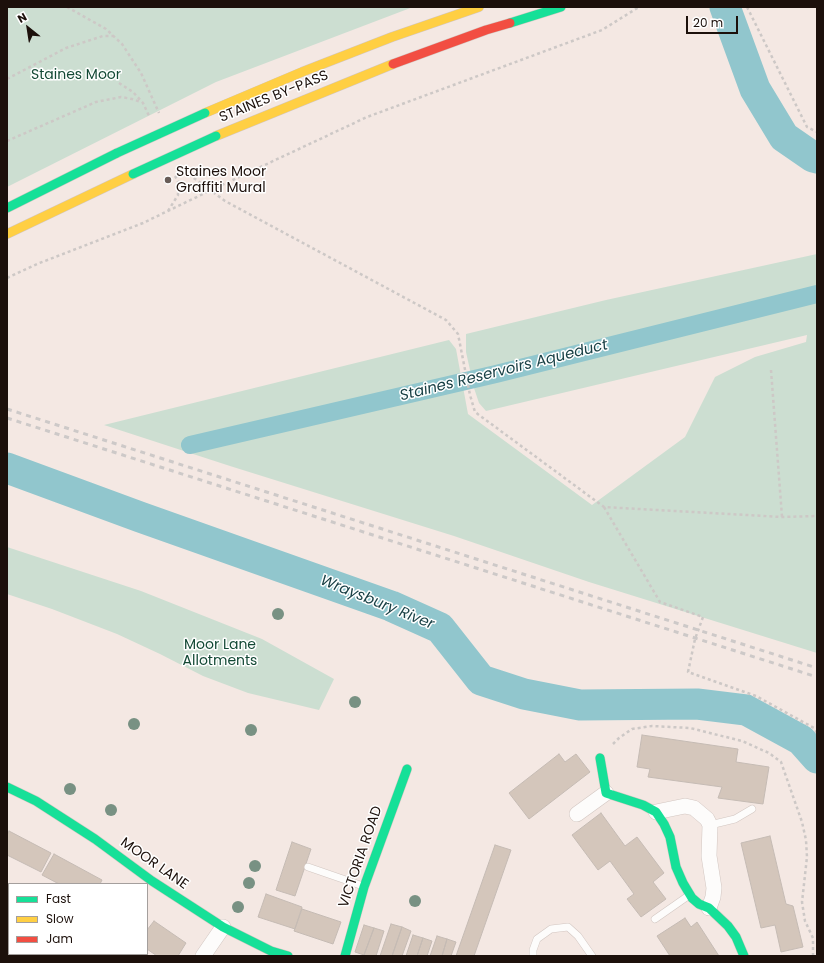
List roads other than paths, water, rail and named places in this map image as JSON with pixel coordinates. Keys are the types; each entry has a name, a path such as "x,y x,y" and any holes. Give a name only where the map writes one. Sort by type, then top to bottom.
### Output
{"main road":[{"name":"STAINES BY-PASS","path":"7,208 117,153 204,113 302,72 392,37 478,7"},
{"name":"STAINES BY-PASS","path":"7,234 132,174 216,136 405,59 486,30 561,7"},
{"path":"600,758 606,793 643,805 656,812 670,837 676,867 683,883 699,904 709,908 728,926 736,937 744,956"},
{"name":"VICTORIA ROAD","path":"345,956 364,886 407,769"},
{"name":"MOOR LANE","path":"7,787 36,801 75,826 152,881 223,927 271,951 288,956"}],"street":[{"path":"577,814 606,793"},
{"path":"656,812 685,806 694,808 707,819 710,826 709,856 714,888 713,897 709,908"},
{"path":"203,956 223,927"}],"lane":[{"path":"710,826 735,819 752,809"},
{"path":"308,867 364,886"},
{"path":"655,919 690,894"},
{"path":"533,956 532,950 537,939 551,929 568,927 578,936 592,956"}],"waterway":[{"path":"725,7 755,89 784,137 813,157 817,158"},
{"name":"Staines Reservoirs Aqueduct","path":"190,445 496,374 817,294"},
{"name":"Wraysbury River","path":"7,468 391,606 440,628 481,680 524,694 580,705 697,704 746,710 801,740 817,758"}],"railway":[{"path":"7,409 817,668"},
{"path":"7,418 817,677"}],"place":[{"name":"Staines Moor Graffiti Mural","path":"168,180"}],"park label":[{"name":"Staines Moor","path":"76,75"},
{"name":"Moor Lane Allotments","path":"220,654"}]}
